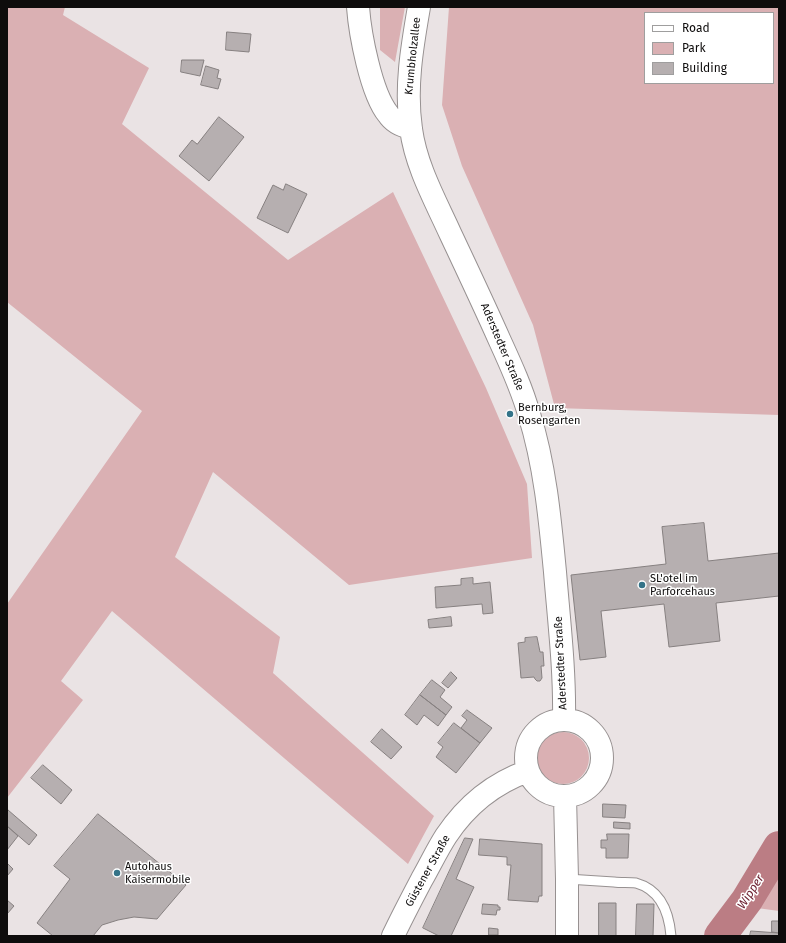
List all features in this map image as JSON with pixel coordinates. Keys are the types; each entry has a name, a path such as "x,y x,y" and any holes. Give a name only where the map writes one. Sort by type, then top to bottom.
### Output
{"street":[{"path":"358,7 364,49 381,104 388,114 403,127 411,128"},
{"name":"Krumbholzallee","path":"411,128 408,90 410,61 419,7"},
{"name":"Aderstedter Straße","path":"411,128 414,146 420,165 512,368 529,414 535,436 546,492 552,547 561,639 564,720"},
{"path":"564,720 576,722 590,731 600,746 602,757 600,768 593,782 580,792 565,796 558,796 545,791 535,783 528,771 526,756 527,749 533,736 547,724 564,720"},
{"name":"Güstener Straße","path":"393,936 438,849 456,822 492,788 528,771"},
{"path":"565,796 567,936"}],"lane":[{"path":"567,879 635,883 646,888 658,895 670,922 671,936"}],"green space":[{"path":"7,7 65,7 63,15 149,68 122,124 288,260 393,192 486,388 527,484 532,558 349,585 213,472 175,557 280,637 273,673 434,816 408,864 112,611 61,681 83,700 7,798 7,604 142,411 7,302"},
{"path":"380,7 405,7 395,62 380,50"},
{"path":"449,7 779,7 779,415 555,408 533,325 462,166 442,105"},
{"path":"563,732 573,734 581,740 587,748 589,758 587,768 581,776 573,782 563,784 553,782 545,776 539,768 537,758 539,748 545,740 553,734"},
{"path":"779,832 779,911 757,908 767,857 774,838"}],"building":[{"path":"227,32 251,34 249,52 226,50"},
{"path":"182,60 204,60 200,76 181,72"},
{"path":"206,66 219,70 217,78 221,79 218,89 201,85"},
{"path":"219,117 244,137 209,181 179,156 192,140 197,144"},
{"path":"286,184 307,194 288,233 257,218 273,185 283,190"},
{"path":"704,523 708,561 779,553 779,596 716,603 720,641 669,647 664,604 601,611 606,657 580,660 571,575 666,564 662,527"},
{"path":"473,578 473,584 490,582 493,613 483,614 482,604 436,608 435,587 461,585 461,579"},
{"path":"451,617 452,626 429,628 428,620"},
{"path":"537,637 540,652 543,652 544,666 541,666 542,678 540,681 537,681 534,677 521,678 518,643 525,642 525,638"},
{"path":"451,672 457,678 448,688 442,683"},
{"path":"432,680 445,690 440,697 452,707 446,715 420,695"},
{"path":"420,695 446,715 438,726 424,715 417,725 405,715"},
{"path":"467,710 492,728 480,743 461,728 467,720 462,716"},
{"path":"454,723 480,743 456,773 436,757 443,747 438,743"},
{"path":"382,729 402,747 391,759 371,742"},
{"path":"43,765 72,790 61,804 31,778"},
{"path":"603,804 626,805 625,818 603,817"},
{"path":"8,810 37,835 29,845 7,826"},
{"name":"Autohaus Kaisermobile","path":"98,814 186,885 157,919 134,917 118,920 102,925 93,936 53,936 37,923 70,879 54,866"},
{"path":"614,822 630,823 630,829 614,828"},
{"path":"7,826 18,836 7,850"},
{"path":"607,834 629,834 628,858 606,858 606,848 601,848 601,840 607,840"},
{"path":"465,838 473,839 456,879 474,887 451,936 439,936 423,928"},
{"path":"480,839 542,844 542,896 539,896 538,902 508,900 511,865 507,865 507,857 479,855"},
{"path":"7,863 13,869 7,876"},
{"path":"7,900 14,906 7,914"},
{"path":"599,903 616,903 616,936 599,936"},
{"path":"483,904 498,905 500,910 497,910 496,915 482,914"},
{"path":"637,904 654,904 653,936 636,936"},
{"path":"772,921 779,921 779,933 772,932"},
{"path":"489,928 498,929 498,935 489,935"},
{"path":"751,931 779,933 779,936 750,936"}],"waterway":[{"name":"Wipper","path":"720,936 747,900 779,847"}],"place":[{"name":"Bernburg, Rosengarten","path":"510,414"},
{"name":"SL'otel im Parforcehaus","path":"642,585"},
{"name":"Autohaus Kaisermobile","path":"117,873"}]}
